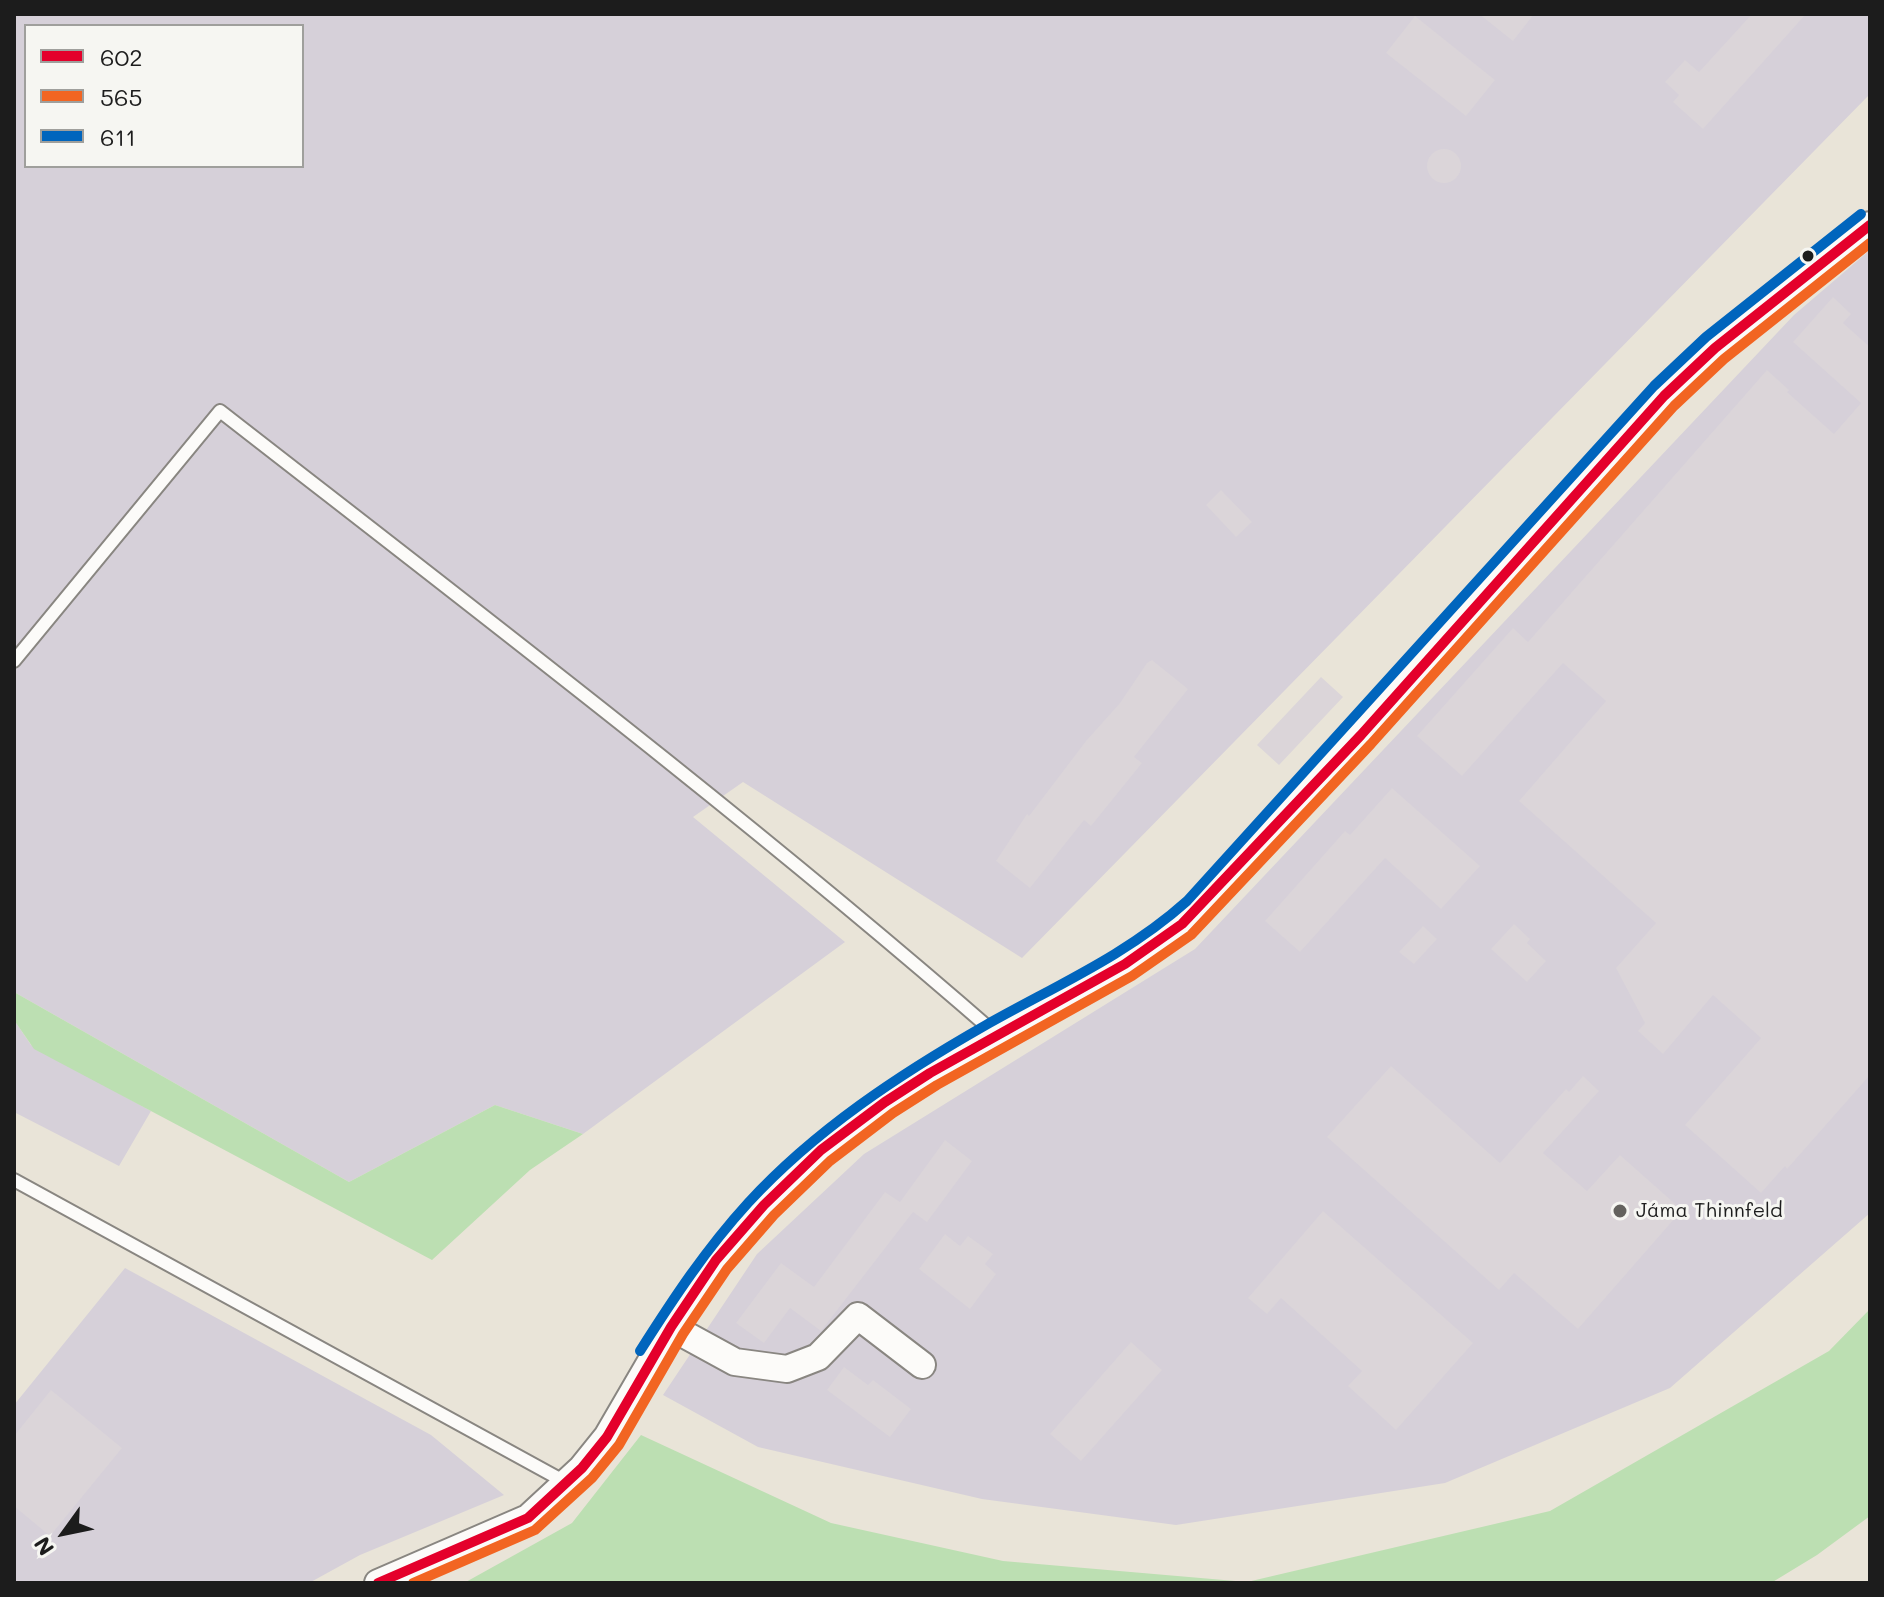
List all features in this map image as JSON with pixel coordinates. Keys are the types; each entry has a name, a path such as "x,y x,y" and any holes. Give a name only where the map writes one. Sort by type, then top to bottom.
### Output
{"street":[{"path":"378,1583 528,1518 567,1483 599,1449 671,1327 732,1240 801,1167 841,1134 885,1102 997,1035 1144,953 1182,924 1361,735 1664,396 1715,348 1870,225"},
{"path":"671,1327 735,1362 787,1369 818,1357 858,1316 922,1365"}],"lane":[{"path":"14,661 220,411 601,708 997,1035"},
{"path":"14,1180 567,1483"}],"shaded area":[{"path":"14,14 1870,14 1870,94 1022,958 743,782 693,817 845,942 583,1134 495,1105 349,1182 14,992"},
{"path":"1870,250 1870,1213 1670,1388 1445,1483 1176,1525 982,1499 758,1447 663,1395 757,1254 864,1154 1195,949 1794,315"},
{"path":"14,1020 31,1045 151,1111 119,1166 14,1112"},
{"path":"125,1268 431,1435 504,1495 360,1555 309,1583 14,1583 14,1405"}],"green space":[{"path":"14,992 349,1182 495,1105 583,1134 530,1170 432,1260 34,1049 14,1020"},
{"path":"1870,1309 1870,1516 1817,1555 1771,1583 464,1583 572,1523 641,1435 831,1523 1003,1561 1247,1582 1550,1511 1829,1351"}],"building":[{"path":"1479,14 1534,14 1513,41"},
{"path":"1752,14 1806,14 1703,129 1673,102 1679,95 1665,82 1685,60 1699,72"},
{"path":"1415,16 1495,80 1466,116 1386,53"},
{"path":"1444,149 1456,154 1461,166 1456,178 1444,183 1432,178 1427,166 1432,154"},
{"path":"1833,297 1851,314 1843,323 1870,347 1870,1075 1787,1169 1785,1166 1761,1193 1685,1125 1761,1038 1713,995 1663,1054 1638,1031 1645,1023 1616,968 1656,923 1519,801 1606,701 1563,663 1462,776 1417,736 1513,628 1528,642 1767,370 1834,434 1861,403 1793,342"},
{"path":"1221,490 1252,522 1236,537 1206,505"},
{"path":"1152,660 1188,689 1134,757 1142,763 1091,826 1084,820 1030,888 996,861 1027,814 1029,816"},
{"path":"1321,677 1343,697 1279,765 1257,745"},
{"path":"1392,788 1480,866 1441,909 1385,858 1300,952 1265,921 1345,831 1350,835"},
{"path":"1514,924 1530,939 1527,943 1546,961 1527,982 1491,949"},
{"path":"1423,926 1437,939 1414,964 1399,952"},
{"path":"1391,1066 1500,1163 1566,1089 1569,1092 1583,1076 1599,1091 1543,1153 1587,1191 1620,1155 1682,1210 1578,1329 1514,1273 1499,1290 1327,1137"},
{"path":"945,1140 972,1161 927,1222 913,1212 821,1331 790,1308 764,1343 736,1323 781,1263 814,1287 885,1192 900,1202"},
{"path":"1323,1211 1473,1343 1396,1430 1348,1386 1362,1371 1281,1298 1267,1314 1248,1298"},
{"path":"945,1234 960,1246 968,1236 993,1254 985,1264 996,1274 970,1309 919,1269"},
{"path":"1131,1342 1162,1370 1081,1461 1050,1434"},
{"path":"844,1367 868,1385 873,1380 911,1409 890,1437 827,1390"},
{"path":"51,1390 122,1448 50,1536 14,1506 14,1436"}],"transit line":[{"name":"611","path":"640,1351 718,1238 748,1203 801,1151 891,1084 986,1025 1115,954 1187,901 1654,386 1706,337 1861,214"},
{"name":"602","path":"378,1583 528,1518 582,1468 607,1437 671,1327 716,1260 764,1205 821,1150 930,1073 1125,964 1182,924 1361,735 1664,396 1715,348 1870,225"},
{"name":"565","path":"413,1583 535,1530 592,1478 619,1445 683,1334 727,1269 774,1215 830,1161 893,1113 937,1085 1132,976 1191,935 1371,744 1674,406 1724,359 1870,243"}],"place":[{"name":"Jáma Thinnfeld","path":"1620,1211"}]}
